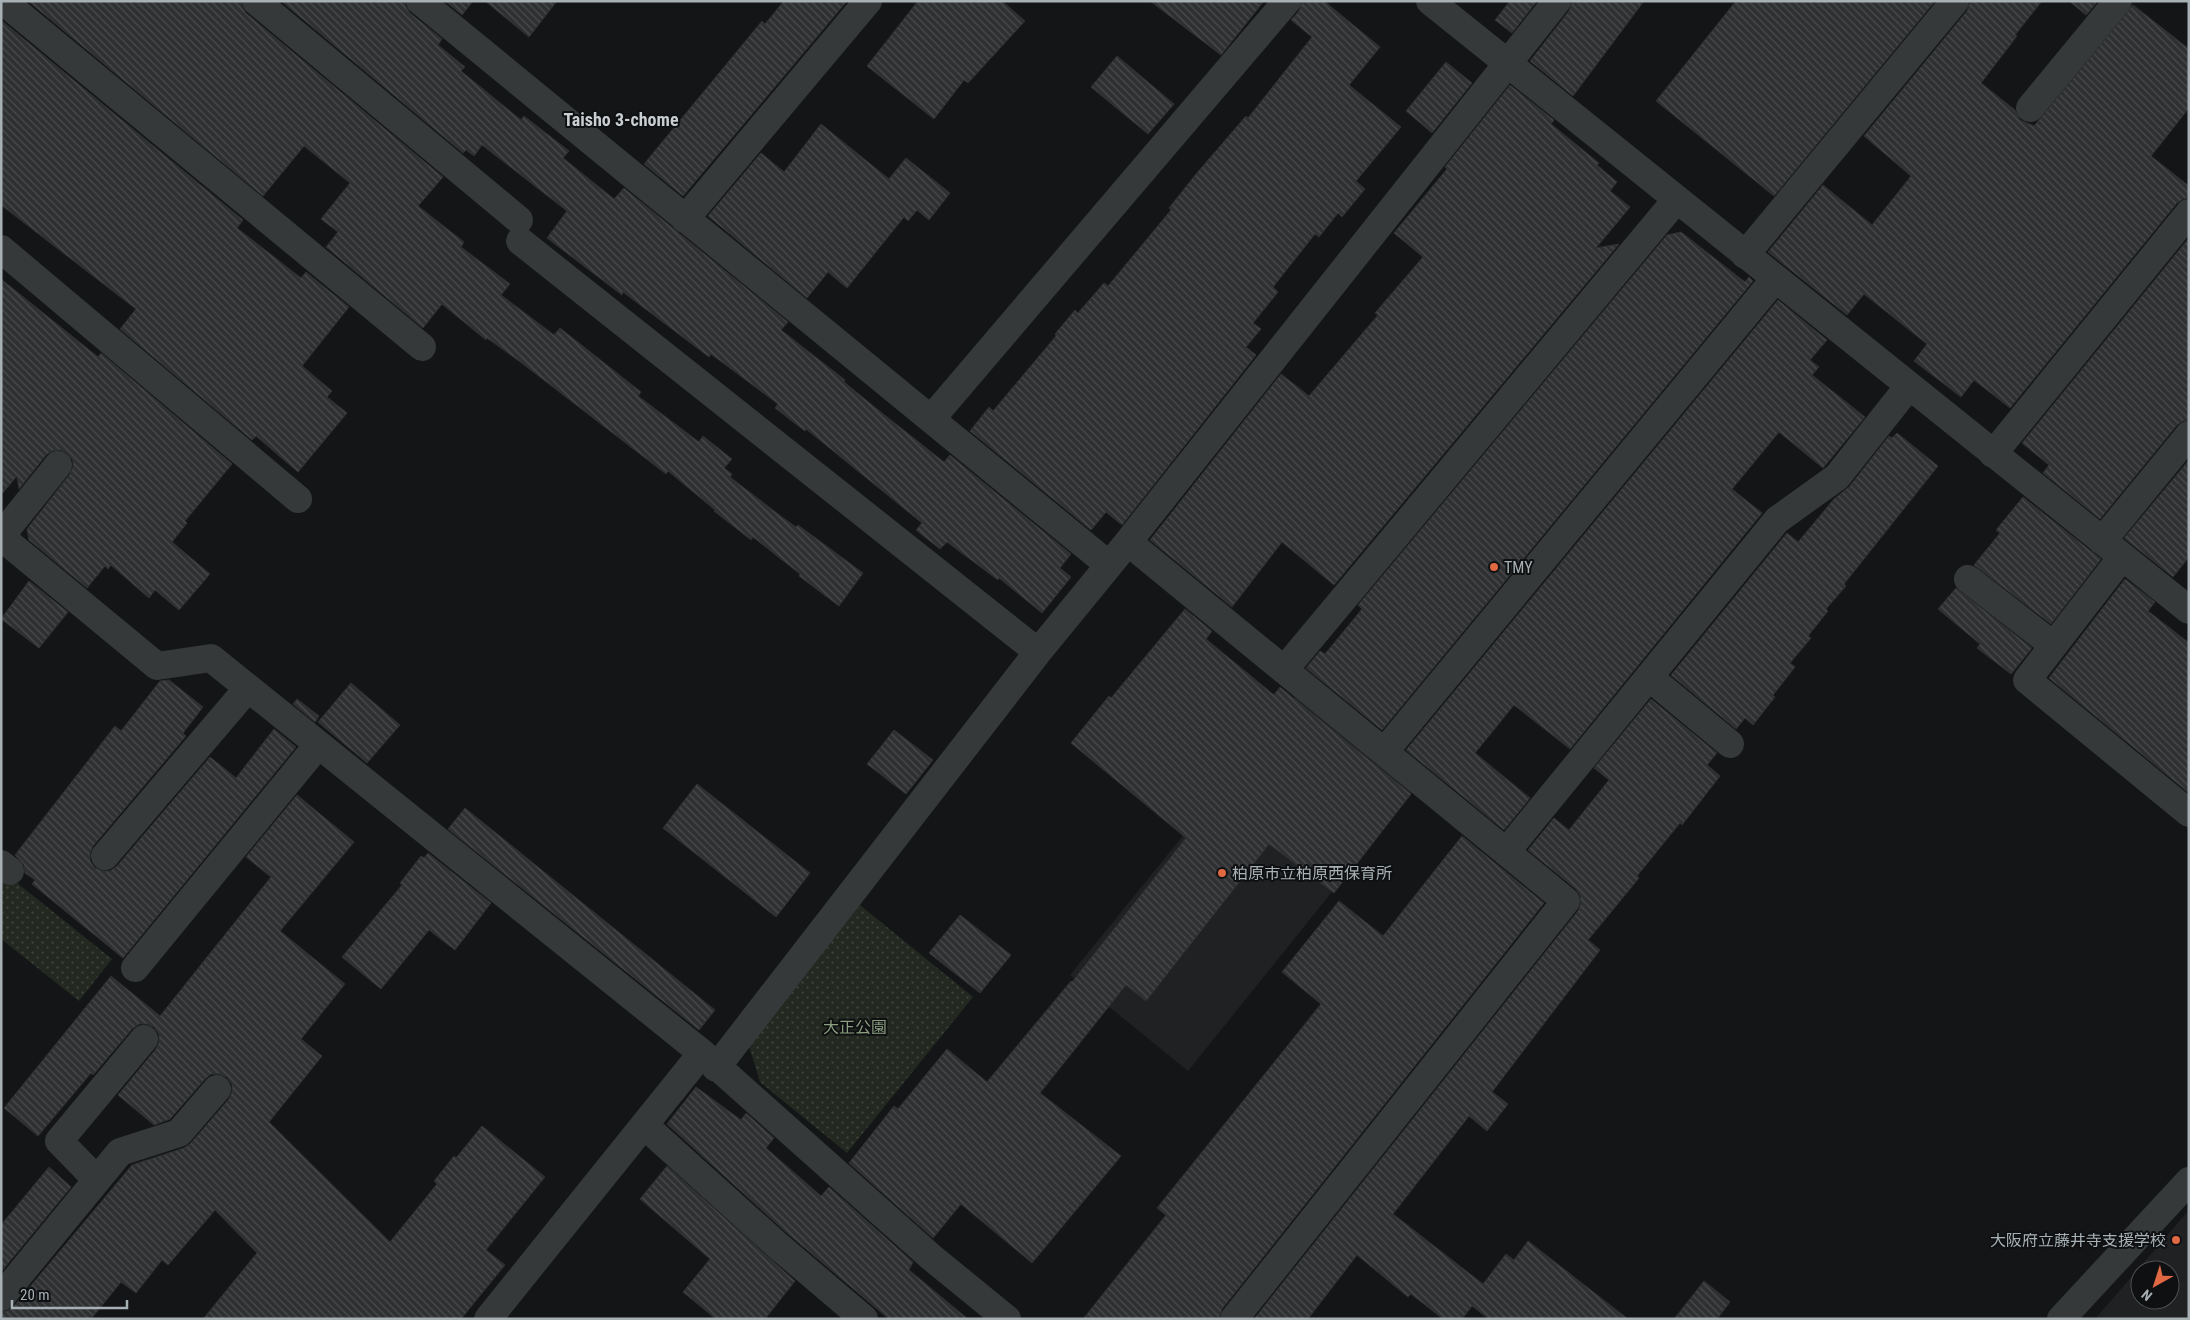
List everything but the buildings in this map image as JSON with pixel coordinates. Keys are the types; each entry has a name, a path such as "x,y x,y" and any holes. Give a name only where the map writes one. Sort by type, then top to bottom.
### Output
{"street":[{"path":"3,1 422,347"},
{"path":"256,1 520,231 1038,652"},
{"path":"420,1 1109,565"},
{"path":"685,219 868,1"},
{"path":"931,420 1287,1"},
{"path":"1430,1 2189,610"},
{"path":"498,1315 644,1125 709,1060 1128,542 1509,64 1557,1"},
{"path":"1745,255 1955,1"},
{"path":"2030,108 2118,1"},
{"path":"1284,670 1676,199"},
{"path":"1994,454 2189,213"},
{"path":"1,249 298,499"},
{"path":"1384,752 1775,279"},
{"path":"1506,852 1777,520 1837,477 1909,386"},
{"path":"2189,435 2112,549 2053,645 2027,680 2189,812"},
{"path":"58,466 1,536 157,666 211,658 709,1060 931,1257 1006,1319"},
{"path":"1128,542 1566,901 1234,1319"},
{"path":"1968,579 2053,645"},
{"path":"1649,677 1730,744"},
{"path":"104,856 248,688"},
{"path":"135,968 318,745"},
{"path":"97,1180 59,1141 144,1039"},
{"path":"1,1297 120,1152 179,1133 217,1089"},
{"path":"644,1125 864,1319"},
{"path":"2061,1319 2189,1182"}],"shaded area":[{"path":"1297,695 1414,790 1188,1071 1070,975"},
{"name":"大阪府立藤井寺支援学校","path":"2189,1210 2189,1319 2095,1319 2130,1278 2130,1310 2180,1310 2180,1260 2146,1260"}],"green space":[{"path":"1,870 112,959 79,1001 1,939"},
{"name":"大正公園","path":"860,905 973,997 847,1153 760,1082 748,1043"}],"place":[{"name":"TMY","path":"1494,567"},
{"name":"柏原市立柏原西保育所","path":"1222,873"},
{"name":"大阪府立藤井寺支援学校","path":"2176,1240"}],"district":[{"name":"Taisho 3-chome","path":"621,119"}]}
